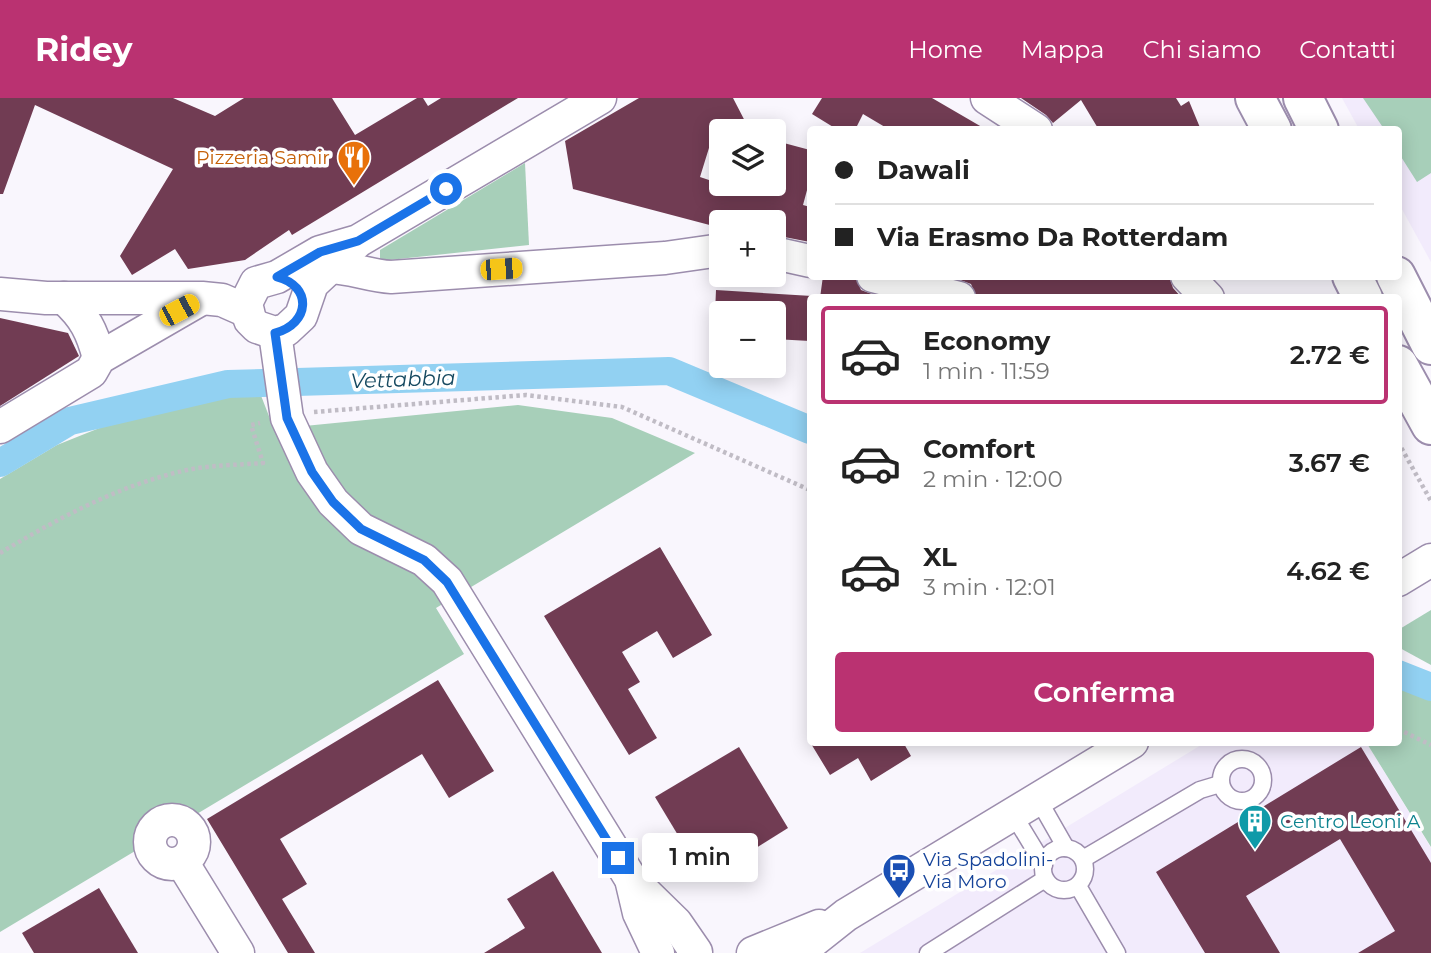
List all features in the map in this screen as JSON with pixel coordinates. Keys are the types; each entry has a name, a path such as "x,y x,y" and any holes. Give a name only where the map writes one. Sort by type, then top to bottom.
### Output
{"main road":[{"path":"1255,98 1270,126"},
{"path":"1303,98 1317,126"},
{"path":"1398,280 1431,345"},
{"path":"1402,372 1431,425"}],"street":[{"path":"276,339 295,325 301,316 312,284 358,241 600,98"},
{"path":"987,98 1030,126"},
{"path":"358,241 320,252 277,277 256,283 247,296 247,311 257,327 276,339 290,417 312,472 333,502 361,529 424,560 447,582 631,879 703,953"},
{"path":"328,267 344,267 374,276 391,277 665,258 709,252"},
{"path":"786,256 807,260"},
{"path":"277,277 291,282 298,289 303,305"},
{"path":"889,280 943,294"},
{"path":"1192,280 1204,294"},
{"path":"1368,294 1391,280"},
{"path":"0,294 64,298 202,298 222,300 247,311"},
{"path":"64,298 88,323 99,358"},
{"path":"0,427 91,372 99,358 202,298"},
{"path":"1402,578 1431,560"},
{"path":"798,953 846,915 1125,746"},
{"path":"182,862 238,953"},
{"path":"631,879 639,913 658,953"},
{"path":"753,953 846,915"}],"lane":[{"path":"1083,859 1200,790 1220,784"},
{"path":"1025,806 1066,848 1079,853 1083,859 1085,876 1078,886 1060,890 1044,872 1025,806"},
{"path":"928,953 1044,872 1051,852 1066,848"},
{"path":"1078,886 1117,953"}],"path":[{"path":"0,553 61,516 122,489 189,470 263,463 251,425 290,417 526,395 622,407 807,490"},
{"path":"1402,449 1431,501"},
{"path":"1402,731 1431,746"}],"shaded area":[{"path":"1342,98 1431,98 1431,262 1402,209 1402,126 1357,126"},
{"path":"1199,746 1368,746 1431,848 1431,953 860,953"}],"green space":[{"path":"1363,98 1431,98 1431,173 1417,182 1402,158 1402,126 1382,126"},
{"path":"525,163 529,245 380,261 380,250"},
{"path":"260,393 274,429 518,405 612,418 695,453 436,608 464,654 0,932 0,479 57,445 147,409"},
{"path":"1431,610 1431,665 1402,649 1402,628"},
{"path":"1402,688 1431,700 1431,847 1368,746 1402,746"}],"building":[{"path":"0,98 173,98 215,116 244,98 332,98 355,135 417,98 423,98 428,106 441,98 518,98 292,235 289,230 245,260 188,269 175,249 132,275 120,256 173,169 35,105 3,194 0,194"},
{"path":"639,98 733,98 744,119 709,119 709,148 700,177 709,180 709,196 786,196 786,144 807,149 807,190 803,205 807,206 807,241 786,237 786,210 709,210 709,225 573,189 565,141"},
{"path":"822,98 932,98 980,126 883,126 863,114 857,126 832,126 812,114"},
{"path":"1021,98 1176,98 1181,106 1189,101 1199,126 1097,126 1081,100 1053,123"},
{"path":"822,280 857,280 861,290 872,294 821,294"},
{"path":"960,280 1170,280 1178,294 975,294 971,284"},
{"path":"716,290 807,296 807,341 786,340 786,301 716,301"},
{"path":"0,318 68,333 79,356 0,406"},
{"path":"660,547 712,635 673,658 657,631 622,652 640,682 628,689 657,738 629,755 544,616"},
{"path":"438,680 494,771 449,798 422,754 280,839 307,884 282,899 315,953 288,953 207,819"},
{"path":"812,746 905,746 911,756 871,781 858,758 830,775"},
{"path":"739,747 788,828 705,880 655,797"},
{"name":"Centro Leoni A","path":"1361,747 1431,863 1431,953 1358,953 1395,931 1340,839 1246,896 1280,953 1205,953 1156,872"},
{"path":"553,871 602,953 484,953 525,928 507,899"},
{"path":"99,888 138,953 34,953 22,933"}],"waterway":[{"name":"Vettabbia","path":"0,463 70,421 228,384 669,371 807,429"},
{"name":"Vettabbia","path":"1402,676 1431,687"}],"place":[{"name":"Pizzeria Samir","path":"354,187"},
{"name":"Centro Leoni A","path":"1255,851"},
{"name":"Via Spadolini- Via Moro","path":"899,900"}],"route":[{"path":"446,189 358,241 320,252 277,277 291,282 298,289 303,305 301,316 295,325 275,333 287,418 312,472 333,502 361,529 424,560 447,582 470,615 618,858"}]}
